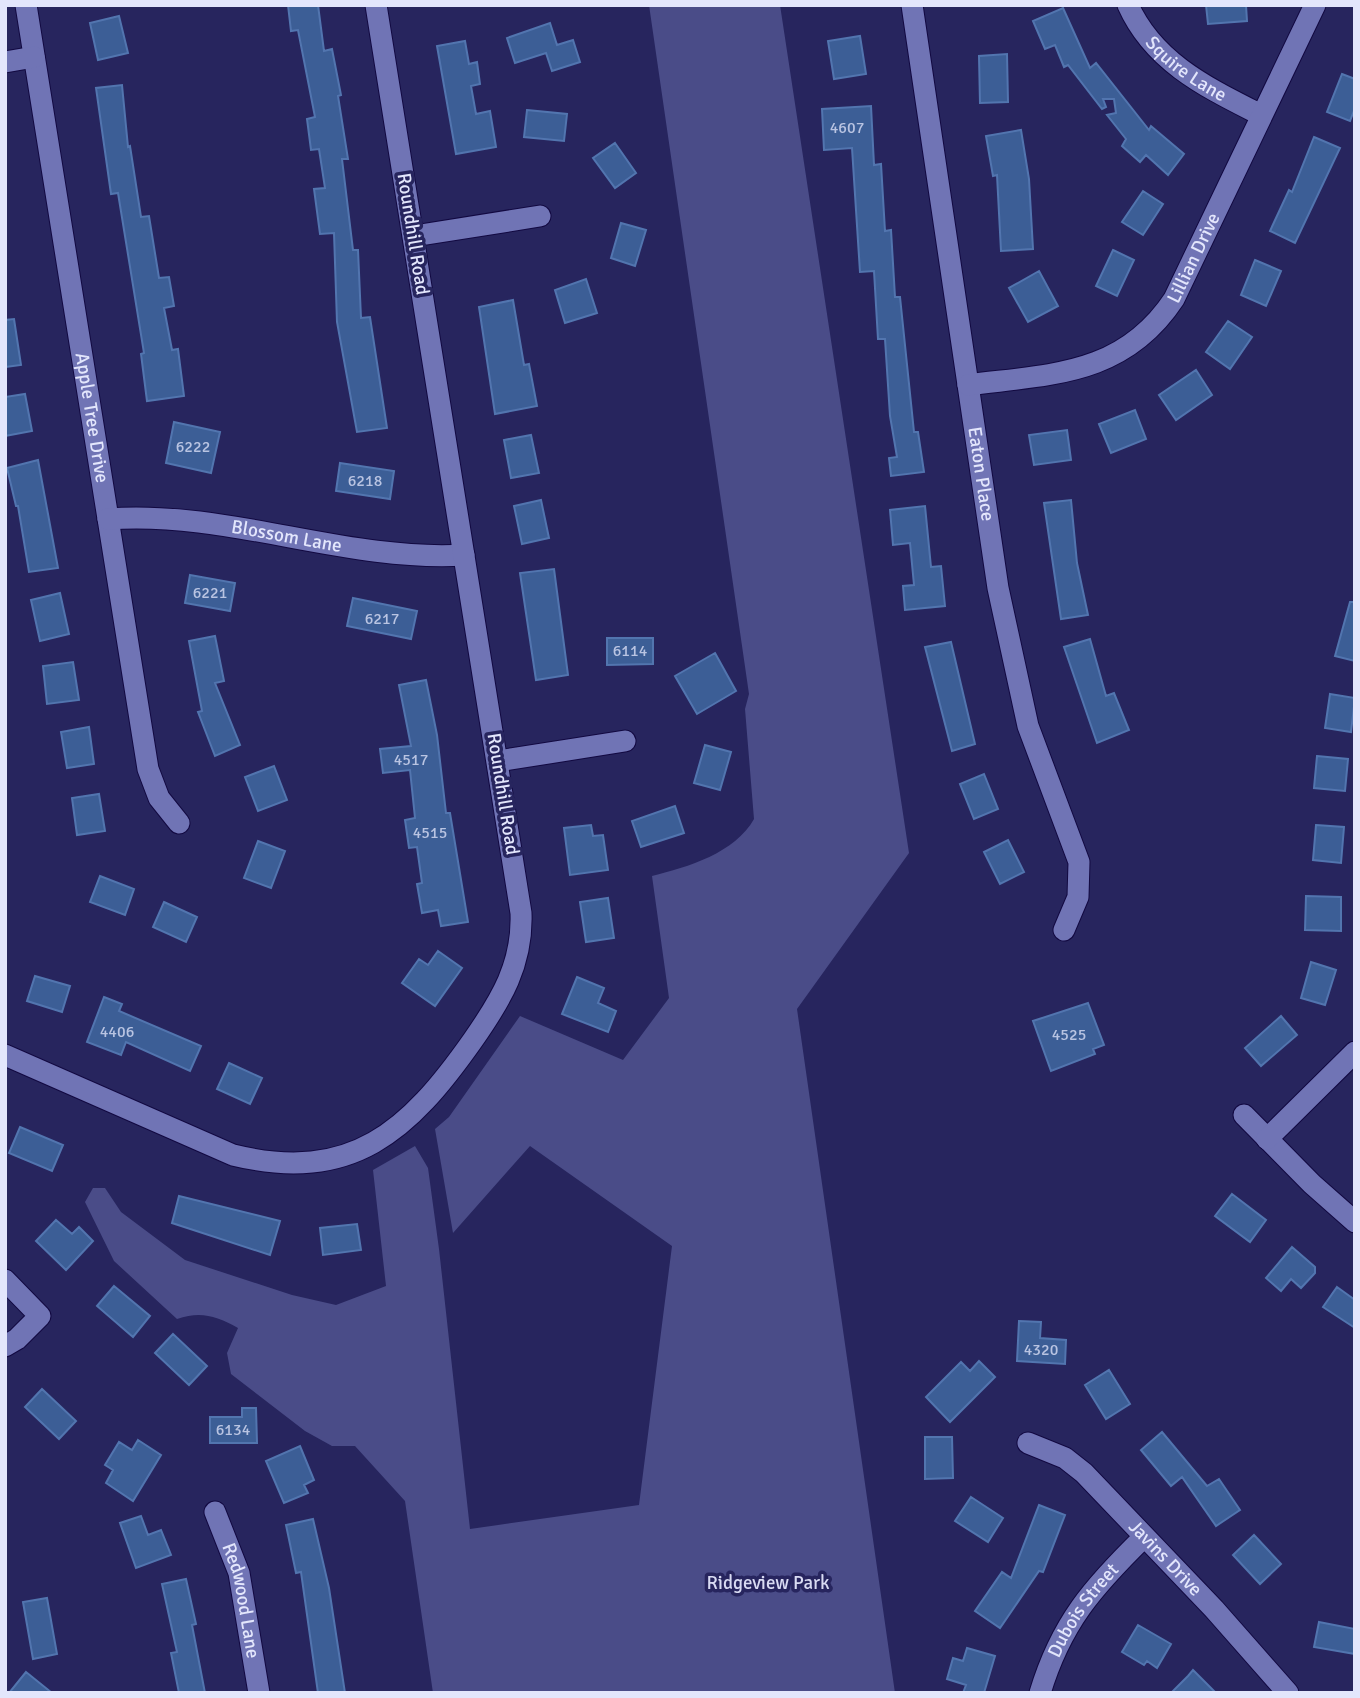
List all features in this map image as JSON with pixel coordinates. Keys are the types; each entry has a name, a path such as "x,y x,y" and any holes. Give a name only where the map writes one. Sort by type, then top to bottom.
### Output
{"street":[{"name":"Apple Tree Drive","path":"26,5 148,769 159,798 179,823"},
{"name":"Roundhill Road","path":"5,1055 190,1138 251,1159 319,1160 370,1144 402,1125 444,1081 501,1001 514,971 522,929 521,913 376,5"},
{"name":"Eaton Place","path":"912,5 998,589 1014,674 1039,761 1079,862 1079,897 1064,930"},
{"name":"Squire Lane","path":"1128,5 1146,36 1178,69 1197,82 1261,115"},
{"name":"Lillian Drive","path":"968,385 1093,366 1125,350 1149,331 1174,299 1315,5"},
{"path":"5,62 34,57"},
{"path":"414,236 540,216"},
{"name":"Blossom Lane","path":"108,519 156,516 411,556 464,555"},
{"path":"498,761 625,741"},
{"path":"1268,1139 1355,1052"},
{"path":"1244,1115 1355,1222"},
{"path":"5,1280 40,1316 18,1339 5,1346"},
{"name":"Javins Drive","path":"1028,1443 1065,1458 1214,1609 1288,1693"},
{"name":"Redwood Lane","path":"215,1512 239,1573 260,1693"},
{"name":"Dubois Street","path":"1040,1693 1057,1642 1072,1616 1087,1595 1144,1537"}],"green space":[{"name":"Ridgeview Park","path":"649,5 780,5 909,853 797,1009 895,1693 433,1693 405,1501 355,1446 332,1446 305,1431 231,1374 227,1353 238,1328 208,1316 194,1315 177,1319 114,1261 85,1202 93,1188 105,1188 121,1212 185,1260 292,1295 336,1305 386,1286 373,1170 415,1146 428,1168 470,1529 639,1505 672,1246 530,1146 453,1233 435,1129 449,1117 520,1016 623,1060 669,998 652,876 695,863 723,850 746,831 754,819 745,709 749,694"}],"building":[{"path":"288,5 318,5 324,51 332,49 341,95 338,96 348,159 342,159 353,250 358,250 361,318 370,317 387,428 357,432 337,322 334,233 320,234 314,189 325,188 319,149 311,150 307,119 315,117 298,30 291,31"},
{"path":"1206,5 1246,5 1247,21 1208,24"},
{"path":"1063,8 1090,68 1096,63 1149,130 1151,126 1184,154 1168,175 1146,155 1140,162 1122,146 1126,139 1107,115 1116,113 1114,99 1103,99 1106,107 1102,109 1068,65 1064,67 1055,45 1045,49 1033,21"},
{"path":"119,16 128,53 98,60 90,23"},
{"path":"550,23 557,45 573,40 580,62 552,71 546,53 515,63 507,38"},
{"path":"860,36 866,74 834,79 828,41"},
{"path":"465,41 469,64 477,62 480,84 471,86 476,114 490,111 496,147 456,154 437,46"},
{"path":"1007,54 1008,102 980,103 979,56"},
{"path":"1342,74 1355,79 1355,108 1350,121 1327,112"},
{"path":"122,85 128,147 130,146 141,217 149,216 159,278 169,277 174,306 164,308 172,350 178,349 184,396 147,401 141,354 144,353 118,193 111,194 96,88"},
{"path":"871,106 874,165 881,164 885,231 891,230 895,297 900,297 914,432 918,432 924,472 891,476 889,458 897,457 890,416 885,339 878,339 874,271 860,272 852,148 824,150 822,109"},
{"path":"527,110 567,114 564,141 524,137"},
{"path":"1021,130 1029,179 1033,249 1001,251 997,175 993,176 986,136"},
{"path":"1314,137 1340,148 1295,243 1270,231 1289,190 1292,192"},
{"path":"615,143 636,173 615,188 593,158"},
{"path":"1143,191 1163,204 1143,235 1122,222"},
{"path":"621,223 646,230 635,266 611,258"},
{"path":"1113,250 1134,260 1117,296 1096,286"},
{"path":"1255,260 1281,271 1266,306 1241,295"},
{"path":"1039,271 1058,306 1028,322 1009,288"},
{"path":"586,279 597,313 565,323 555,290"},
{"path":"513,300 524,365 529,364 537,406 495,414 479,307"},
{"path":"14,319 21,365 5,367 5,320"},
{"path":"1228,321 1252,337 1230,369 1206,352"},
{"path":"1196,370 1212,395 1176,420 1159,395"},
{"path":"25,394 32,431 5,436 5,397"},
{"path":"1135,410 1146,439 1111,453 1099,424"},
{"path":"174,422 220,432 211,473 166,463"},
{"path":"1067,430 1071,460 1034,465 1029,435"},
{"path":"531,435 539,473 511,478 504,440"},
{"path":"38,460 58,568 29,572 18,506 7,468"},
{"path":"340,463 394,471 390,499 336,491"},
{"path":"541,500 549,538 522,544 514,506"},
{"path":"1071,500 1077,563 1088,615 1061,619 1044,503"},
{"path":"925,506 931,567 941,566 945,606 905,610 903,586 914,585 910,543 893,545 890,510"},
{"path":"554,569 568,675 536,680 520,573"},
{"path":"190,575 235,583 230,611 185,603"},
{"path":"60,593 69,634 40,641 31,600"},
{"path":"353,598 417,611 411,639 347,626"},
{"path":"1350,602 1355,602 1355,661 1335,656"},
{"path":"215,636 224,681 215,683 240,745 215,756 198,712 202,711 189,641"},
{"path":"607,638 653,638 653,664 607,665"},
{"path":"1090,639 1106,696 1114,693 1129,730 1097,743 1064,647"},
{"path":"951,642 975,744 952,751 925,647"},
{"path":"715,653 736,691 697,714 675,676"},
{"path":"73,662 79,700 47,704 43,666"},
{"path":"426,680 437,735 446,813 450,813 468,922 441,926 438,910 422,913 417,884 422,883 417,847 409,848 405,820 415,818 410,770 383,773 380,749 411,746 399,685"},
{"path":"1330,694 1355,698 1351,732 1325,728"},
{"path":"89,727 94,764 67,768 61,732"},
{"path":"705,745 731,752 720,790 694,783"},
{"path":"1317,756 1348,759 1345,791 1314,788"},
{"path":"274,766 287,800 258,811 245,777"},
{"path":"984,774 998,809 974,819 960,784"},
{"path":"99,794 105,831 77,835 72,798"},
{"path":"675,806 684,833 641,847 632,821"},
{"path":"591,825 593,836 603,835 608,870 570,875 564,828"},
{"path":"1316,825 1344,827 1341,863 1313,860"},
{"path":"1008,840 1024,872 1000,884 984,852"},
{"path":"258,841 285,851 271,888 244,878"},
{"path":"100,876 134,889 125,915 90,902"},
{"path":"1306,896 1341,897 1341,931 1305,930"},
{"path":"608,898 614,938 586,942 580,902"},
{"path":"164,902 197,917 186,942 153,927"},
{"path":"438,951 462,968 435,1006 402,983 419,959 428,965"},
{"path":"1311,962 1336,970 1325,1005 1301,998"},
{"path":"35,976 70,986 62,1012 27,1001"},
{"path":"577,977 604,988 598,1003 616,1011 608,1032 562,1014"},
{"path":"104,997 122,1004 119,1011 201,1046 190,1071 126,1042 121,1055 87,1042"},
{"path":"1088,1003 1104,1045 1093,1049 1095,1054 1051,1071 1033,1021"},
{"path":"1281,1016 1297,1035 1261,1066 1245,1048"},
{"path":"229,1063 262,1078 250,1104 217,1089"},
{"path":"20,1127 63,1145 52,1171 9,1153"},
{"path":"1232,1194 1266,1220 1250,1242 1215,1216"},
{"path":"179,1196 280,1221 270,1255 172,1223"},
{"path":"56,1220 72,1234 79,1227 93,1241 66,1270 36,1241"},
{"path":"357,1224 361,1250 323,1255 320,1228"},
{"path":"1292,1247 1315,1267 1315,1273 1301,1288 1291,1279 1281,1291 1266,1278"},
{"path":"114,1286 150,1316 133,1337 97,1306"},
{"path":"1337,1287 1355,1300 1355,1328 1323,1307"},
{"path":"1019,1321 1041,1322 1040,1338 1066,1340 1065,1364 1017,1361"},
{"path":"173,1334 207,1366 189,1385 155,1353"},
{"path":"979,1361 995,1377 950,1422 926,1397 961,1362 970,1371"},
{"path":"1109,1370 1130,1404 1106,1419 1085,1385"},
{"path":"42,1389 76,1421 59,1439 25,1407"},
{"path":"242,1408 256,1408 257,1443 210,1443 210,1417 242,1417"},
{"path":"1162,1432 1207,1486 1219,1479 1240,1510 1216,1526 1182,1477 1171,1486 1141,1450"},
{"path":"925,1437 952,1437 953,1478 925,1479"},
{"path":"138,1440 161,1455 133,1501 106,1483 113,1470 105,1465 119,1442 132,1450"},
{"path":"300,1446 314,1480 304,1485 308,1493 284,1503 266,1461"},
{"path":"971,1497 1003,1518 988,1542 955,1521"},
{"path":"1039,1505 1065,1515 1043,1572 1039,1571 1000,1628 975,1611 1002,1572 1011,1578"},
{"path":"141,1516 148,1535 161,1530 171,1555 136,1568 120,1523"},
{"path":"313,1519 329,1588 345,1693 318,1693 301,1572 296,1573 286,1525"},
{"path":"1254,1535 1281,1564 1260,1584 1233,1555"},
{"path":"186,1579 196,1624 192,1625 205,1693 179,1693 171,1653 177,1652 162,1584"},
{"path":"47,1598 57,1654 33,1659 23,1602"},
{"path":"1319,1622 1355,1629 1355,1654 1314,1647"},
{"path":"1138,1625 1171,1644 1157,1668 1147,1661 1144,1665 1122,1652"},
{"path":"967,1648 995,1656 984,1693 963,1693 966,1685 947,1679 953,1658 963,1661"},
{"path":"1193,1670 1216,1693 1171,1693"},
{"path":"26,1672 52,1693 9,1693"}]}
